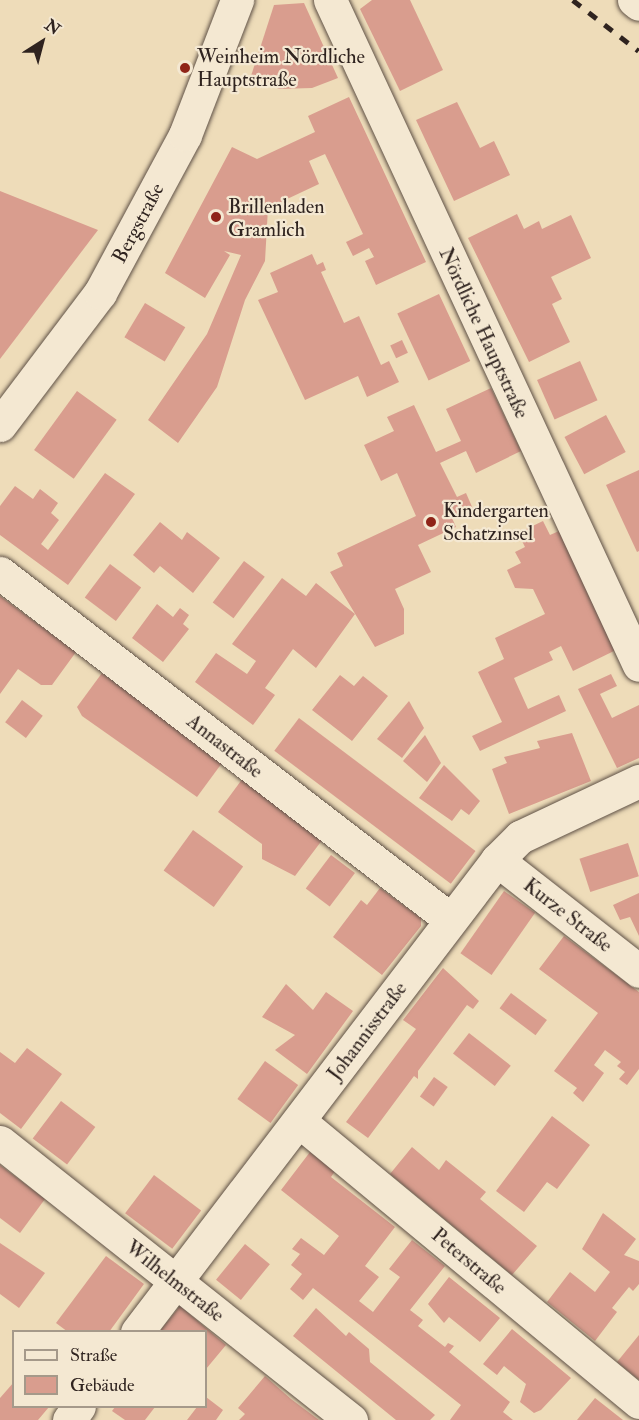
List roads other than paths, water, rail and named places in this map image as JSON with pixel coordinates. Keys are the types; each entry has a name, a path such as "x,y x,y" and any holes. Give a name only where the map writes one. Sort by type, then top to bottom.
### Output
{"street":[{"name":"Bergstraße","path":"0,425 100,293 185,135 237,0"},
{"name":"Nördliche Hauptstraße","path":"330,0 639,665"},
{"path":"634,0 639,4"},
{"name":"Annastraße","path":"0,573 450,919"},
{"name":"Johannisstraße","path":"139,1330 497,860 520,837 639,781"},
{"name":"Kurze Straße","path":"497,860 639,970"},
{"name":"Peterstraße","path":"299,1121 639,1402"},
{"name":"Wilhelmstraße","path":"0,1142 351,1420"},
{"path":"69,1420 78,1408"}],"railway":[{"path":"573,0 639,51"}],"place":[{"name":"Weinheim Nördliche Hauptstraße","path":"185,68"},
{"name":"Brillenladen Gramlich","path":"216,217"},
{"name":"Kindergarten Schatzinsel","path":"431,522"}]}
